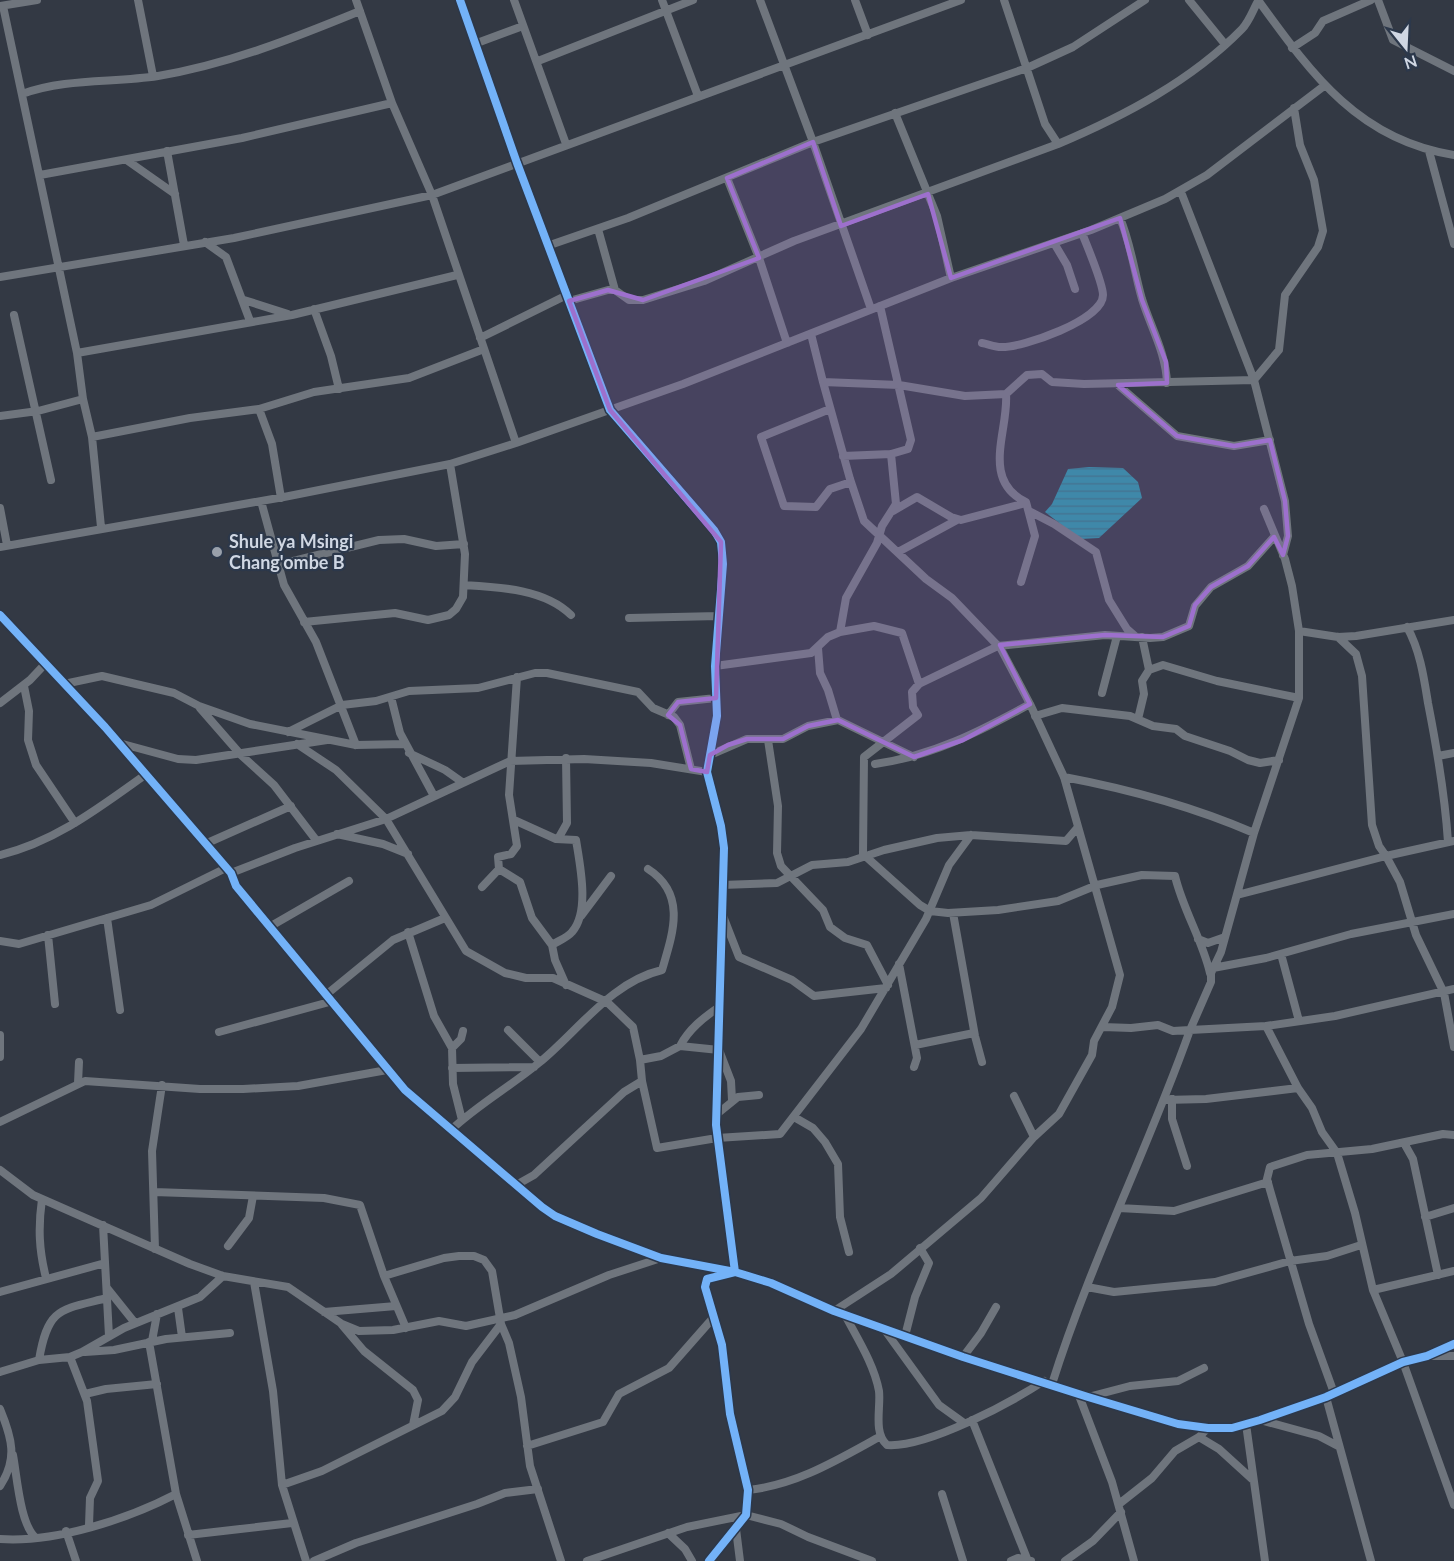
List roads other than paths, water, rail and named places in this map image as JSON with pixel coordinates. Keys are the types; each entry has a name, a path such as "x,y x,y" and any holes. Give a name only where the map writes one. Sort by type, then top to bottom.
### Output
{"street":[{"path":"37,0 1,6 40,175 77,352 83,399 92,437 101,527"},
{"path":"138,0 153,76"},
{"path":"356,0 392,104 432,195 457,275 516,444"},
{"path":"460,0 477,43 517,163 550,245 609,410 714,530 721,542 723,564 715,666 717,716 707,772 721,826 722,913 717,1138 735,1272"},
{"path":"514,0 538,61 566,144"},
{"path":"662,0 698,96"},
{"path":"538,61 693,0"},
{"path":"760,0 813,141 841,226 875,308 899,385 911,440 908,449 891,454 843,456"},
{"path":"855,0 868,35"},
{"path":"0,277 234,238 432,195 961,0"},
{"path":"1004,0 1045,124 1058,144"},
{"path":"550,245 598,229 727,178 813,141 1027,68 1074,47 1145,0"},
{"path":"1189,0 1224,43"},
{"path":"1292,48 1315,33 1323,21 1371,0"},
{"path":"1378,0 1393,40 1454,71"},
{"path":"598,229 615,290 629,300 643,300 704,281 794,242 1058,144 1148,102 1243,27 1258,1 1324,87 1358,116 1388,135 1429,152 1454,155"},
{"path":"22,94 41,87 66,83 153,76 207,65 271,46 360,10"},
{"path":"477,43 523,26"},
{"path":"0,508 4,546 101,527 281,498 450,464 516,444 811,334 951,278 1082,233 1180,192 1232,157 1324,87"},
{"path":"40,175 128,161 392,104"},
{"path":"823,382 899,385 964,396 1006,394 1027,375 1042,374 1052,382 1118,385 1254,380 1279,350 1285,295 1318,247 1323,231 1314,180 1300,145 1294,108"},
{"path":"895,113 937,216 951,278"},
{"path":"167,151 184,245"},
{"path":"1429,152 1454,244"},
{"path":"128,161 175,194"},
{"path":"727,178 759,258 787,343"},
{"path":"1180,192 1254,380 1285,501 1288,536 1283,555"},
{"path":"1120,218 1129,239 1131,261 1142,300 1166,362 1167,383"},
{"path":"982,343 1002,347 1034,340 1088,318 1100,307 1103,294 1082,233"},
{"path":"226,257 234,238"},
{"path":"205,242 226,257 250,321"},
{"path":"1054,243 1067,265 1075,289"},
{"path":"77,352 292,315 457,275"},
{"path":"480,338 568,298 615,290"},
{"path":"244,300 292,315"},
{"path":"314,309 331,356 339,389"},
{"path":"14,315 38,411 51,480"},
{"path":"811,334 843,456 864,520 926,579 951,598 998,646 1030,704 1064,777 1097,885 1120,975 1112,1007 1067,1102 1059,1114 1034,1137 981,1198 891,1274 834,1311"},
{"path":"92,437 190,418 259,409 305,394 409,378 484,349"},
{"path":"1118,385 1177,436 1234,446 1270,440"},
{"path":"1006,394 1007,411 999,442 1000,468 1004,479 1017,498 1028,507 1096,552 1109,600 1127,629 1139,636 1149,670"},
{"path":"0,416 38,411 83,399"},
{"path":"259,409 272,444 281,498"},
{"path":"830,409 760,437 784,506 816,507 830,489 851,482"},
{"path":"840,632 846,598 862,571 882,526 892,511 897,494 891,454"},
{"path":"304,622 395,613 428,620 438,619 456,609 463,597 465,544 450,464"},
{"path":"892,511 917,497 957,520"},
{"path":"261,501 277,566 342,705 356,745"},
{"path":"898,552 957,520 1028,507"},
{"path":"1021,582 1035,544 1028,507"},
{"path":"845,1315 875,1377 881,1436 885,1444 893,1445 926,1438 1010,1403 1048,1382 1119,1208 1168,1100 1190,1030 1211,982 1212,971 1225,937 1254,833 1299,698 1299,631 1283,555 1264,509"},
{"path":"1212,971 1185,911 1175,876 1142,875 1097,885 1058,901 953,913 930,911 905,893 866,856 863,848 864,761 866,754 918,715 913,706 912,693 920,684 998,646 1117,636 1163,637 1189,626 1195,606 1211,587 1248,566 1274,537"},
{"path":"277,566 379,540 404,539 436,546 465,544"},
{"path":"464,585 497,586 523,592 561,605 571,615"},
{"path":"0,615 118,743 205,844 228,871 236,886 405,1090 555,1216 661,1258 735,1272 771,1283 834,1311 963,1357 1178,1424 1208,1428 1233,1428 1330,1395 1403,1362 1427,1356 1454,1344"},
{"path":"629,618 719,616"},
{"path":"1299,631 1338,637 1366,635 1454,620"},
{"path":"715,666 811,653 828,637 840,632 874,626 902,633 920,684"},
{"path":"1237,895 1386,856 1451,842 1422,669 1407,627"},
{"path":"1356,654 1366,635"},
{"path":"1102,693 1117,636"},
{"path":"1338,637 1356,654 1362,676 1372,825 1379,846 1400,882 1413,923 1444,993 1454,1047"},
{"path":"818,648 820,673 837,720"},
{"path":"0,703 24,686 45,664"},
{"path":"1138,719 1144,694 1142,681 1149,670 1162,665 1217,681 1299,698"},
{"path":"288,732 342,705 391,698 409,691 478,688 517,677 547,673 638,692 653,708 674,717 680,725 691,769"},
{"path":"64,684 102,676 174,693 199,706 250,724 356,745 407,749 462,782"},
{"path":"482,887 499,869 498,857 511,854 517,846 509,795 517,677"},
{"path":"24,686 29,715 28,740 36,765 75,823"},
{"path":"391,698 407,749 434,796"},
{"path":"668,715 678,702 716,698"},
{"path":"874,764 914,757 963,740 1030,704"},
{"path":"199,706 241,755 274,785 316,840"},
{"path":"1035,716 1062,708 1138,719 1153,726 1176,729 1185,736 1230,750 1248,760 1260,763 1279,760"},
{"path":"710,755 747,740 783,739 808,726 837,720 853,725 914,757"},
{"path":"118,743 178,759 196,760 241,755 330,739"},
{"path":"768,740 778,806 777,853 782,866 823,910 830,927 845,938 867,945 887,987"},
{"path":"297,744 336,770 386,819 466,951 505,973 526,978 553,978 607,1002 633,1027 657,1148 717,1138 780,1134 861,1029 930,911 949,865 970,835"},
{"path":"1438,756 1454,753"},
{"path":"558,839 567,823 566,758"},
{"path":"0,941 20,944 151,905 228,871 334,834 386,819 510,761 566,758 651,763 707,772"},
{"path":"0,855 33,844 75,823 145,775"},
{"path":"1064,777 1138,794 1213,817 1254,833"},
{"path":"205,844 291,806"},
{"path":"514,820 558,839 576,840 582,887 580,917"},
{"path":"722,885 777,883 812,865 848,862 936,838 970,835 1018,840 1066,841 1078,827"},
{"path":"334,834 383,844 408,855"},
{"path":"499,869 520,882 532,918 552,945 555,960 566,985"},
{"path":"452,1129 537,1064 633,979 662,970 675,925 676,912 664,883 648,869"},
{"path":"552,945 572,932 580,917 611,876"},
{"path":"271,926 349,881"},
{"path":"722,913 739,957 792,980 814,996 887,987"},
{"path":"953,913 974,1033 982,1062"},
{"path":"1212,971 1351,934 1454,914"},
{"path":"107,918 120,1010"},
{"path":"219,1032 330,997 393,940 445,918"},
{"path":"408,932 434,1017 452,1048 452,1068 462,1120"},
{"path":"48,935 55,1004"},
{"path":"1198,939 1208,943 1225,937"},
{"path":"1281,954 1299,1021"},
{"path":"899,964 917,1058 914,1067"},
{"path":"1103,1027 1131,1028 1158,1025 1173,1031 1266,1026 1335,1016 1454,989"},
{"path":"640,1060 661,1056 680,1046 702,1018 719,1007"},
{"path":"1266,1026 1298,1088 1337,1153 1355,1214 1373,1290 1403,1362 1454,1505"},
{"path":"508,1030 537,1064"},
{"path":"452,1048 461,1039 463,1031"},
{"path":"915,1046 974,1033"},
{"path":"0,1035 0,1057"},
{"path":"680,1046 718,1050"},
{"path":"718,1050 731,1081 732,1100"},
{"path":"78,1083 79,1062"},
{"path":"452,1068 537,1064"},
{"path":"0,1122 27,1111 78,1083 118,1082 219,1089 297,1086 387,1070"},
{"path":"518,1184 534,1175 624,1092 642,1081"},
{"path":"155,1249 152,1151 162,1085"},
{"path":"1168,1100 1298,1088"},
{"path":"717,1114 732,1100 745,1095 759,1095"},
{"path":"1014,1096 1034,1137"},
{"path":"1168,1100 1187,1166"},
{"path":"794,1117 813,1128 825,1142 837,1164 840,1217 849,1252"},
{"path":"1371,1561 1338,1446 1330,1395 1268,1182 1270,1167 1307,1155 1404,1143 1429,1136 1454,1135"},
{"path":"1404,1143 1413,1159 1438,1275"},
{"path":"0,1170 16,1184 42,1199 155,1249 223,1276 288,1287 342,1324 360,1331 376,1332 439,1321 466,1326 500,1321 609,1275 661,1258"},
{"path":"1119,1208 1174,1210 1268,1182"},
{"path":"154,1192 324,1198 360,1205 384,1276 406,1328"},
{"path":"228,1246 249,1218 253,1196"},
{"path":"42,1199 38,1228 39,1252 46,1278"},
{"path":"1425,1217 1454,1208"},
{"path":"103,1225 110,1336"},
{"path":"1087,1287 1114,1292 1215,1282 1290,1261 1318,1258 1361,1245"},
{"path":"905,1336 915,1297 929,1263 920,1248"},
{"path":"384,1276 444,1258 474,1256 484,1260 492,1271 500,1321 519,1386 530,1466 561,1561"},
{"path":"0,1292 105,1263"},
{"path":"1373,1290 1454,1271"},
{"path":"709,1561 746,1515 748,1490 730,1414 722,1345 706,1293 707,1279 735,1272"},
{"path":"0,1372 39,1360 82,1352 135,1323 178,1308 201,1297 223,1276"},
{"path":"254,1282 273,1391 282,1485 292,1523 306,1561"},
{"path":"106,1287 135,1323"},
{"path":"39,1360 42,1339 54,1316 69,1308 107,1298"},
{"path":"323,1312 396,1306"},
{"path":"963,1357 981,1333 996,1307"},
{"path":"178,1308 182,1337"},
{"path":"157,1314 151,1341 157,1384 176,1494 197,1561"},
{"path":"527,1446 606,1419 619,1394 669,1368 713,1318"},
{"path":"282,1485 322,1471 449,1405 472,1362 500,1321"},
{"path":"342,1324 364,1351 405,1381 417,1395 413,1425"},
{"path":"884,1328 939,1405 968,1421 1029,1561 1011,1561"},
{"path":"82,1352 114,1350 151,1341 182,1337 230,1334"},
{"path":"70,1356 85,1394 98,1481 90,1498 89,1525"},
{"path":"1427,1356 1454,1356"},
{"path":"1088,1397 1130,1386 1178,1381 1204,1368"},
{"path":"85,1394 106,1389 157,1384"},
{"path":"1078,1393 1120,1508 1134,1561"},
{"path":"0,1409 9,1431 22,1508 31,1534 36,1538"},
{"path":"1260,1420 1318,1436 1338,1446"},
{"path":"1246,1424 1265,1561"},
{"path":"1065,1561 1093,1541 1120,1508 1152,1478 1174,1451 1199,1437 1208,1428"},
{"path":"748,1490 773,1488 836,1462 881,1436"},
{"path":"1199,1437 1219,1449 1252,1479"},
{"path":"0,1486 13,1455"},
{"path":"314,1561 356,1543 505,1493 538,1489"},
{"path":"0,1539 36,1538 66,1532 151,1507 176,1494"},
{"path":"942,1494 963,1561"},
{"path":"587,1561 668,1533 746,1515 781,1524 808,1537 872,1561"},
{"path":"188,1535 292,1523"},
{"path":"736,1529 740,1561"},
{"path":"66,1532 76,1561"},
{"path":"668,1533 685,1549 692,1561"}],"water":[{"path":"1123,468 1138,482 1142,498 1099,538 1080,539 1045,512 1052,504 1068,469"}],"place":[{"name":"Shule ya Msingi Chang'ombe B","path":"217,552"}]}
